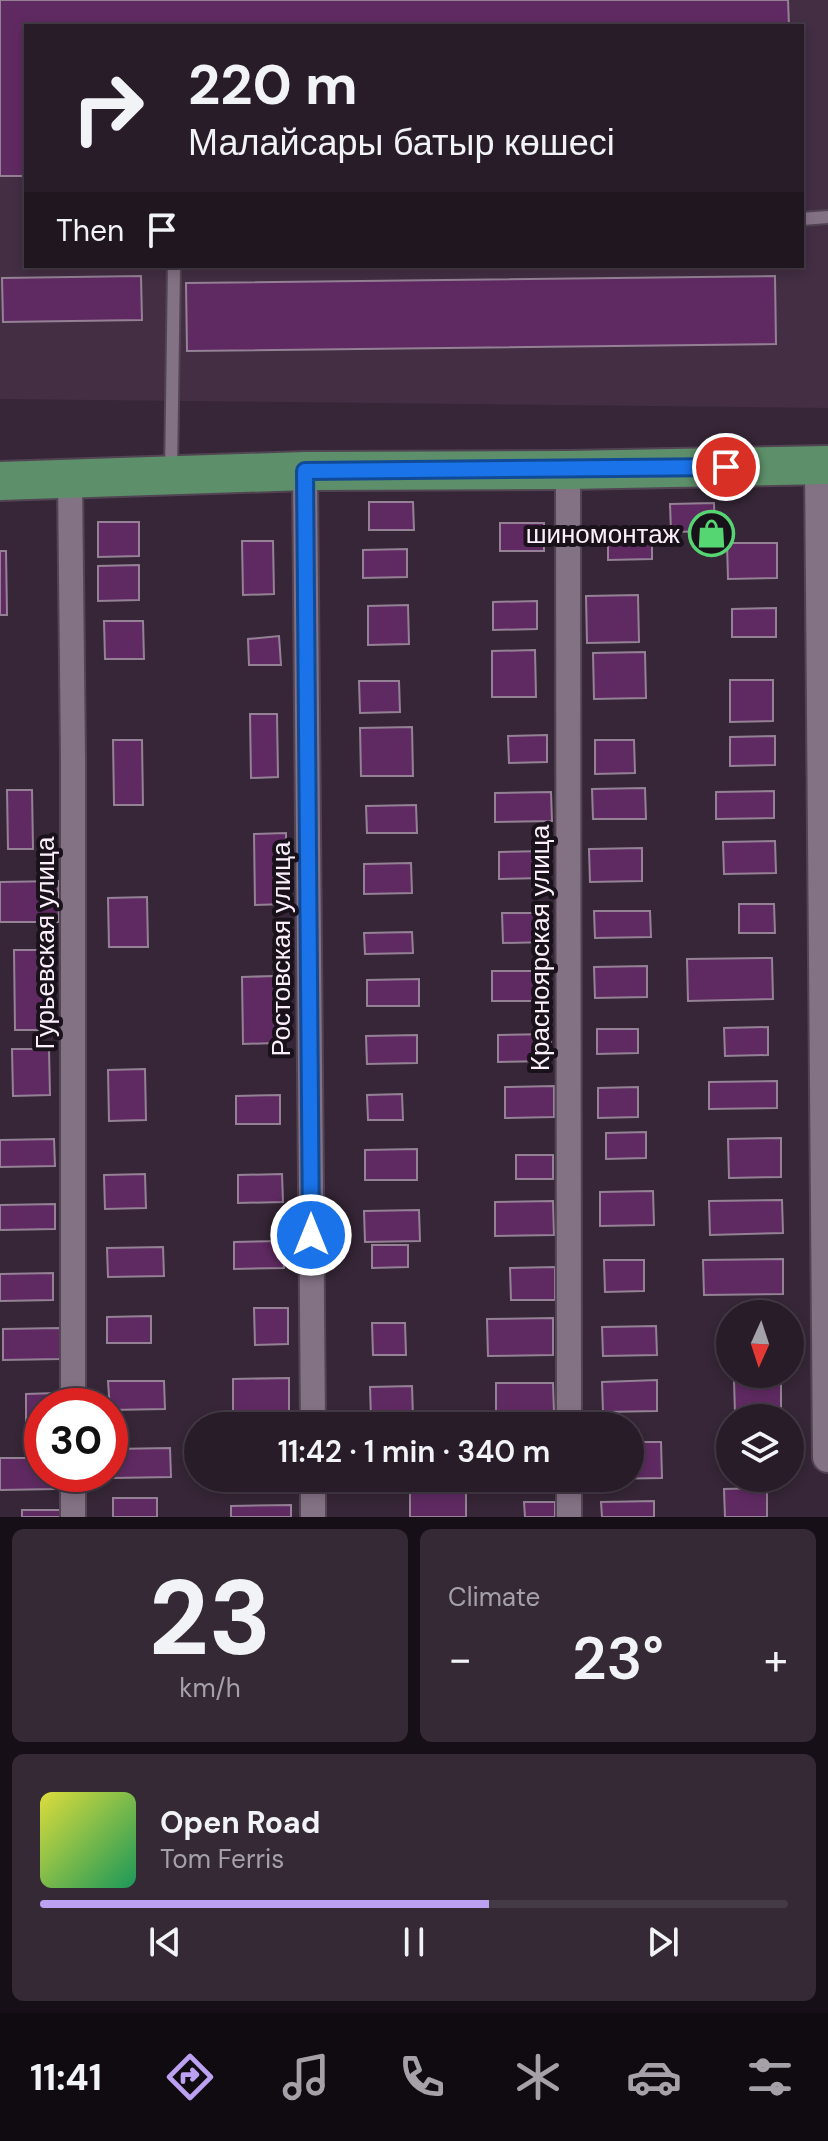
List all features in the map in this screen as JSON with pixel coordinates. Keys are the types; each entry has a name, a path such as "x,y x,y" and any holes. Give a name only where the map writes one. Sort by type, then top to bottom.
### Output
{"main road":[{"path":"0,481 305,471 824,465"}],"street":[{"path":"824,465 828,1457"},
{"name":"Красноярская улица","path":"568,470 569,1412"},
{"name":"Ростовская улица","path":"305,471 313,1412"},
{"name":"Гурьевская улица","path":"70,480 73,1388"},
{"path":"73,1492 73,1517"},
{"path":"313,1492 313,1517"},
{"path":"569,1492 569,1517"}],"lane":[{"path":"804,219 828,217"},
{"path":"171,476 174,268"}],"shaded area":[{"path":"0,0 828,0 828,408 0,399"}],"building":[{"path":"0,0 788,0 789,24 24,24 24,176 0,176"},
{"path":"141,276 142,320 3,322 2,278"},
{"path":"775,276 776,344 187,351 186,283"},
{"path":"369,502 413,502 414,530 369,530"},
{"path":"714,503 715,531 671,532 670,504"},
{"path":"98,522 139,522 139,556 98,557"},
{"path":"500,523 544,523 544,551 500,551"},
{"path":"608,531 652,531 652,559 608,560"},
{"path":"242,541 273,541 274,594 243,595"},
{"path":"727,543 777,543 777,578 728,579"},
{"path":"407,549 407,577 363,578 363,550"},
{"path":"0,551 6,551 7,615 0,615"},
{"path":"139,565 139,600 98,601 98,566"},
{"path":"638,595 639,642 587,643 586,596"},
{"path":"537,601 537,629 493,630 493,602"},
{"path":"408,605 409,644 368,645 368,606"},
{"path":"776,608 776,637 732,637 732,609"},
{"path":"104,621 143,621 144,659 105,659"},
{"path":"279,636 281,665 249,665 248,639"},
{"path":"535,650 536,697 492,697 492,651"},
{"path":"645,652 646,698 594,699 593,653"},
{"path":"730,680 773,680 773,721 730,722"},
{"path":"359,681 399,681 400,712 360,713"},
{"path":"250,714 277,714 278,777 251,778"},
{"path":"412,727 413,776 361,776 360,728"},
{"path":"547,735 547,762 509,763 508,736"},
{"path":"775,736 775,765 730,766 730,737"},
{"path":"113,740 142,740 143,805 114,805"},
{"path":"595,740 634,740 635,773 595,774"},
{"path":"645,788 646,819 593,819 592,789"},
{"path":"7,790 32,790 33,849 8,849"},
{"path":"774,791 774,818 716,819 716,792"},
{"path":"551,792 552,821 495,822 495,793"},
{"path":"416,805 417,833 367,833 366,806"},
{"path":"286,833 287,904 255,905 254,834"},
{"path":"775,841 776,873 724,874 723,842"},
{"path":"642,848 642,881 590,882 589,849"},
{"path":"547,851 547,878 499,879 499,852"},
{"path":"411,863 412,893 364,894 364,864"},
{"path":"58,881 59,922 0,922 0,882"},
{"path":"147,897 148,947 109,947 108,898"},
{"path":"739,904 774,904 775,933 739,933"},
{"path":"594,911 650,911 651,937 595,938"},
{"path":"502,913 549,913 550,942 503,943"},
{"path":"412,932 413,953 365,954 364,933"},
{"path":"14,950 52,950 53,1030 15,1030"},
{"path":"772,958 773,999 688,1001 687,959"},
{"path":"647,966 647,997 595,998 594,967"},
{"path":"492,971 545,971 545,1001 492,1001"},
{"path":"274,976 275,1043 243,1044 242,977"},
{"path":"419,979 419,1006 367,1006 367,980"},
{"path":"768,1027 768,1055 725,1056 724,1028"},
{"path":"597,1029 638,1029 638,1053 597,1054"},
{"path":"551,1034 551,1061 498,1062 498,1035"},
{"path":"417,1035 417,1063 367,1064 366,1036"},
{"path":"12,1049 49,1049 50,1095 13,1096"},
{"path":"145,1069 146,1120 109,1121 108,1070"},
{"path":"777,1081 777,1108 709,1109 709,1082"},
{"path":"554,1086 554,1117 505,1118 505,1087"},
{"path":"638,1087 638,1117 598,1118 598,1088"},
{"path":"402,1094 403,1120 368,1120 367,1095"},
{"path":"280,1095 280,1124 236,1124 236,1096"},
{"path":"646,1132 646,1158 606,1159 606,1133"},
{"path":"781,1138 781,1177 729,1178 728,1139"},
{"path":"54,1139 55,1166 0,1167 0,1140"},
{"path":"417,1149 417,1180 365,1180 365,1150"},
{"path":"516,1155 553,1155 553,1179 516,1179"},
{"path":"145,1174 146,1208 105,1209 104,1175"},
{"path":"282,1174 283,1202 238,1203 238,1175"},
{"path":"653,1191 654,1225 600,1226 600,1192"},
{"path":"782,1200 783,1233 710,1235 709,1201"},
{"path":"553,1201 554,1235 495,1236 495,1202"},
{"path":"55,1204 55,1229 0,1230 0,1205"},
{"path":"419,1210 420,1241 365,1242 364,1211"},
{"path":"283,1241 284,1268 234,1269 234,1242"},
{"path":"372,1245 408,1245 408,1267 372,1268"},
{"path":"163,1247 164,1276 108,1277 107,1248"},
{"path":"783,1259 783,1294 704,1295 703,1260"},
{"path":"604,1260 644,1260 644,1291 605,1292"},
{"path":"555,1267 555,1300 511,1300 510,1268"},
{"path":"53,1273 53,1300 0,1301 0,1274"},
{"path":"254,1308 288,1308 288,1344 255,1345"},
{"path":"151,1316 151,1343 107,1343 107,1317"},
{"path":"553,1318 553,1355 488,1356 487,1319"},
{"path":"372,1323 405,1323 406,1355 373,1355"},
{"path":"656,1326 657,1355 603,1356 602,1327"},
{"path":"60,1328 61,1359 3,1360 3,1329"},
{"path":"289,1378 289,1411 233,1412 233,1379"},
{"path":"657,1380 657,1411 603,1412 602,1382"},
{"path":"108,1381 164,1381 165,1409 128,1410 128,1388 108,1388"},
{"path":"496,1383 553,1383 554,1412 496,1412"},
{"path":"412,1386 413,1412 371,1412 370,1387"},
{"path":"734,1388 781,1388 781,1404 735,1404"},
{"path":"644,1442 661,1442 662,1478 644,1478"},
{"path":"170,1448 171,1477 128,1478 128,1449"},
{"path":"0,1458 24,1458 24,1490 0,1490"},
{"path":"410,1492 466,1492 466,1517 410,1517"},
{"path":"724,1492 767,1492 767,1517 725,1517"},
{"path":"113,1498 157,1498 157,1517 113,1517"},
{"path":"654,1501 654,1517 602,1517 601,1502"},
{"path":"524,1502 555,1502 555,1517 525,1517"},
{"path":"291,1505 291,1517 231,1517 231,1506"},
{"path":"22,1510 60,1510 60,1517 22,1517"}],"place":[{"name":"шиномонтаж","path":"711,534"}],"route":[{"path":"311,1235 305,471 726,467"}]}
